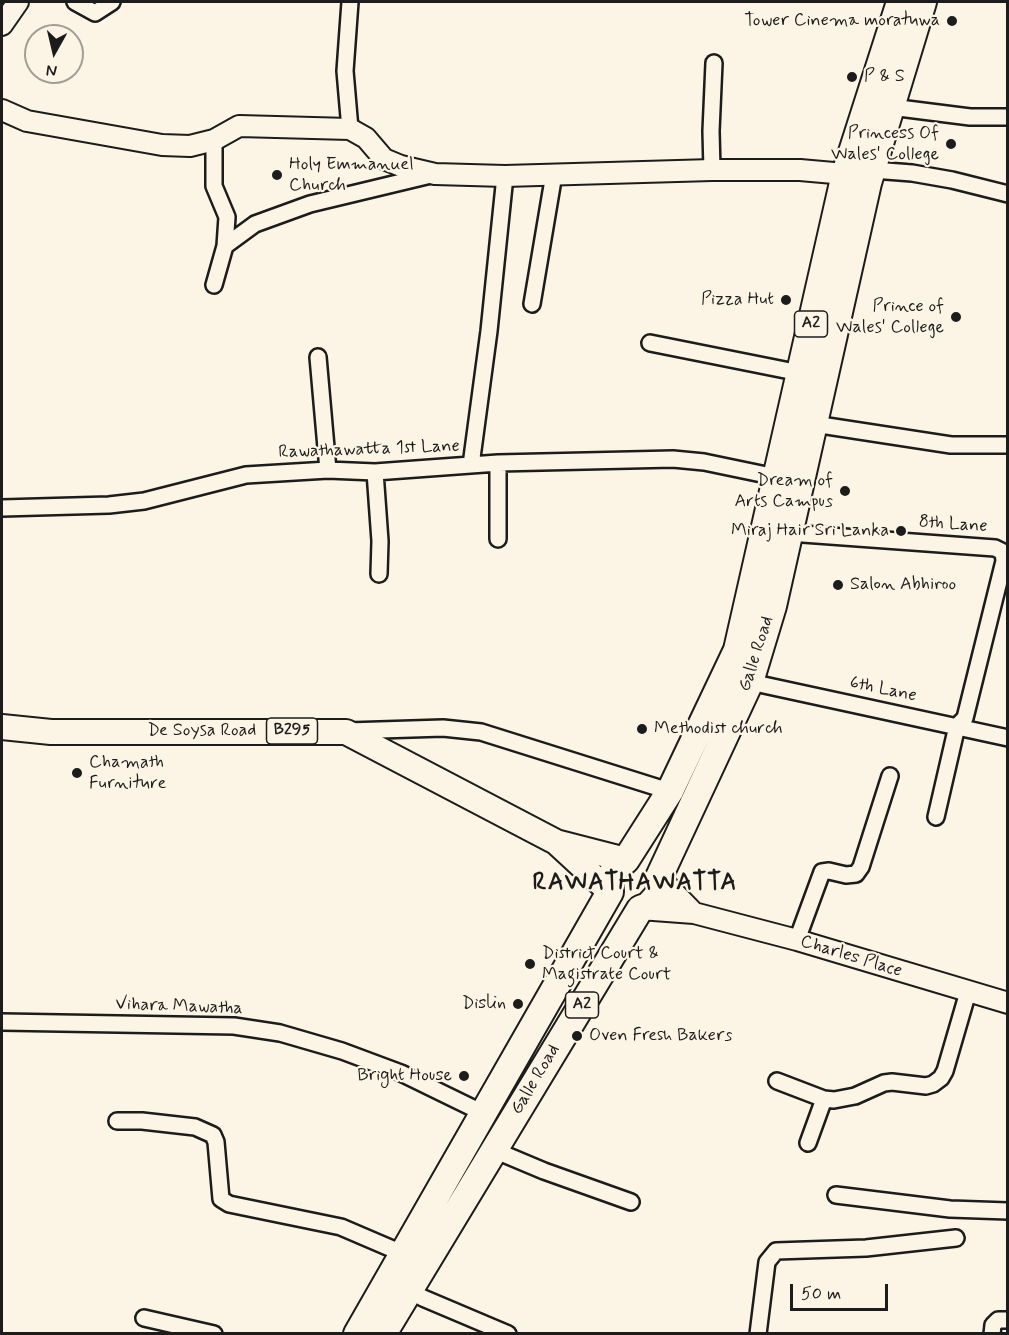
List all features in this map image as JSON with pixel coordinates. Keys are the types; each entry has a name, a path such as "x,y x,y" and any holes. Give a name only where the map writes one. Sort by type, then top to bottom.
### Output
{"highway":[{"name":"Galle Road","path":"383,1334 398,1284 404,1254 610,892 611,874 626,860 670,791 737,650 845,174 900,2"},
{"name":"Galle Road","path":"357,1334 398,1284 494,1150 640,909 648,906 658,895 659,877 750,682 772,606 873,170 923,2"},
{"path":"626,860 637,859 646,862 654,868 659,877"},
{"name":"De Soysa Road","path":"610,892 614,900 624,908 640,909"}],"main road":[{"name":"De Soysa Road","path":"2,728 51,732 345,732 556,842 626,860"},
{"name":"De Soysa Road","path":"556,842 610,892"}],"street":[{"path":"2,25 18,2"},
{"path":"75,2 95,13 112,2"},
{"path":"350,2 345,71 350,129"},
{"path":"712,170 714,63"},
{"path":"891,107 970,117 1008,117"},
{"path":"2,110 27,121 162,145 190,146 214,140 239,126 350,129 366,138 384,159 401,166 435,174 505,176 800,170 845,174 873,170 912,172 1008,194"},
{"path":"214,140 214,186 226,217 225,246 214,285"},
{"path":"225,246 255,224 310,204 435,174"},
{"path":"532,304 554,174"},
{"path":"471,465 489,331 505,176"},
{"path":"650,343 800,373"},
{"path":"318,357 328,470"},
{"path":"814,424 951,445 1008,445"},
{"name":"Rawathawatta 1st Lane","path":"2,508 109,505 144,501 246,475 328,470 375,472 471,465 673,459 704,462 776,477"},
{"path":"498,464 498,539"},
{"path":"375,472 380,541 379,574"},
{"name":"8th Lane","path":"789,533 995,548 1003,552 1004,561 965,718 957,726"},
{"name":"6th Lane","path":"750,682 1008,738"},
{"path":"936,817 957,726"},
{"path":"345,732 443,728 481,732 539,752 670,791 695,801"},
{"path":"798,940 822,872 856,874 861,867 890,776"},
{"path":"659,877 694,913"},
{"name":"Charles Place","path":"640,909 694,913 798,940 1008,1003"},
{"path":"777,1081 824,1099 845,1099 884,1083 926,1086 937,1082 945,1071 968,992"},
{"name":"Vihara Mawatha","path":"2,1022 234,1026 280,1033 342,1050 483,1113"},
{"path":"808,1143 824,1099"},
{"path":"117,1121 142,1121 195,1127 213,1134 216,1142 221,1199 229,1204 341,1227 404,1254"},
{"path":"494,1150 544,1172 631,1202"},
{"path":"836,1195 950,1209 1008,1211"},
{"path":"758,1334 766,1262 776,1251 866,1248 956,1238"},
{"path":"398,1284 508,1334"},
{"path":"144,1318 214,1334"},
{"path":"992,1334 993,1325 998,1320 1008,1320"}],"place":[{"name":"Tower Cinema moratuwa","path":"952,21"},
{"name":"P & S","path":"852,77"},
{"name":"Princess Of Wales' College","path":"951,144"},
{"name":"Holy Emmanuel Church","path":"277,175"},
{"name":"Pizza Hut","path":"786,300"},
{"name":"Prince of Wales' College","path":"956,317"},
{"name":"Dream of Arts Campus","path":"845,491"},
{"name":"Miraj Hair Sri Lanka","path":"901,531"},
{"name":"Salon Abhiroo","path":"838,585"},
{"name":"Methodist church","path":"642,729"},
{"name":"Chamath Furniture","path":"77,773"},
{"name":"District Court & Magistrate Court","path":"530,964"},
{"name":"Dislin","path":"518,1004"},
{"name":"Oven Fresh Bakers","path":"577,1036"},
{"name":"Bright House","path":"464,1076"}],"district":[{"name":"RAWATHAWATTA","path":"635,884"}]}
